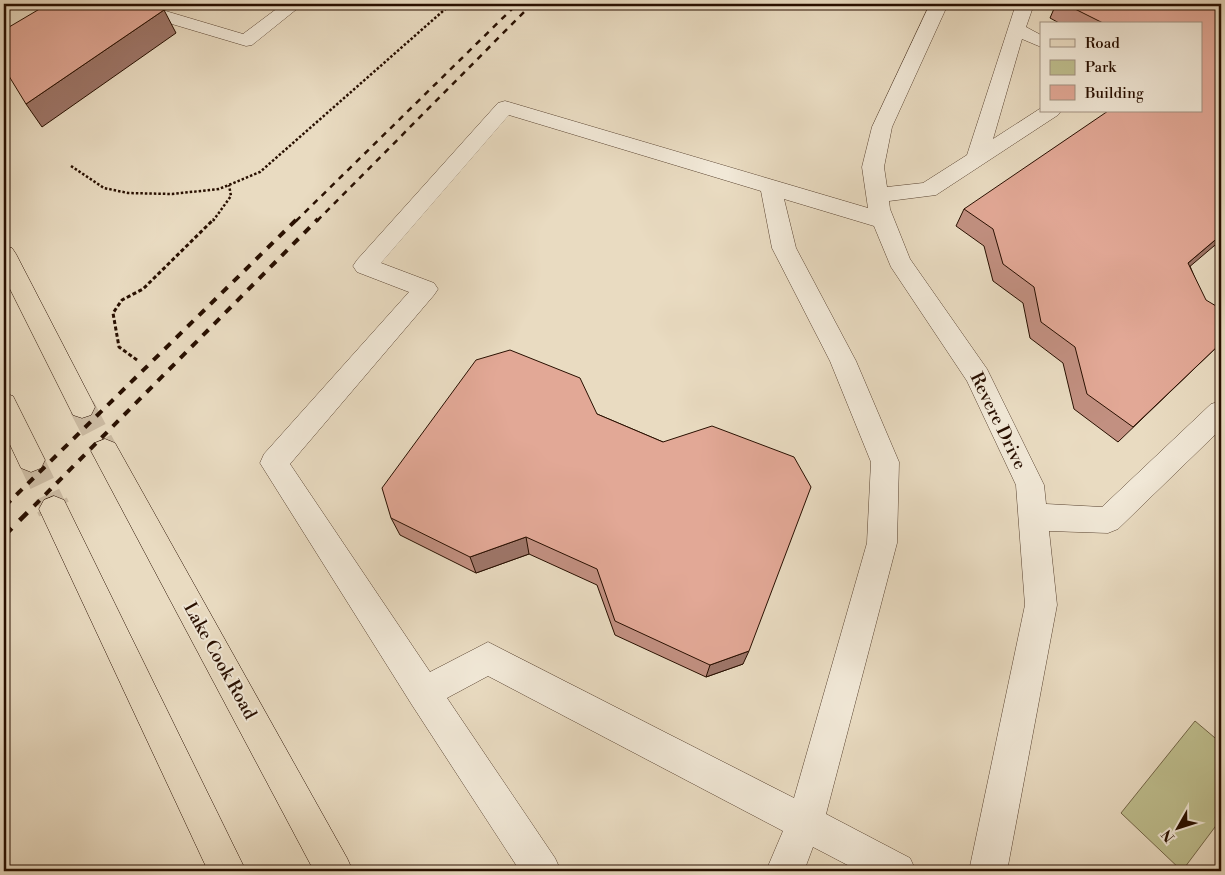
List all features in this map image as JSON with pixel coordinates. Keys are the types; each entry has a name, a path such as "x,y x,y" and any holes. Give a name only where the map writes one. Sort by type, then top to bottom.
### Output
{"main road":[{"path":"4,6 8,4"},
{"path":"4,254 82,407"},
{"path":"4,404 31,460"},
{"name":"Lake Cook Road","path":"105,452 334,871"},
{"path":"54,509 227,871"}],"street":[{"path":"121,7 246,41 294,4"},
{"name":"Revere Drive","path":"939,4 882,127 874,167 877,195 884,221 899,260 978,376 1030,485 1041,605 988,871"},
{"path":"977,158 1024,4"},
{"path":"1016,29 1040,41"},
{"path":"542,871 274,463 426,289 365,266 505,108 884,221"},
{"path":"877,195 928,190 1048,112"},
{"path":"771,187 784,248 842,362 885,462 882,543 805,823 785,871"},
{"path":"1033,518 1108,520 1221,412"},
{"path":"424,693 488,658 897,871"}],"path":[{"path":"71,166 104,188 128,192 172,194 219,188 260,172 451,4"},
{"path":"137,360 119,347 113,313 122,300 143,289 210,224 232,196 229,184"},
{"path":"4,616 5,621"}],"green space":[{"path":"1195,721 1221,743 1221,819 1182,871 1121,813"}],"building":[{"path":"48,4 142,4 164,10 26,104 4,68 4,30"},
{"path":"1065,4 1221,4 1221,235 1188,263 1206,300 1221,309 1221,343 1133,427 1087,394 1075,347 1041,322 1034,287 1003,264 993,229 964,209 1107,112 1202,112 1202,22 1101,22"},
{"path":"510,350 580,378 597,414 663,442 712,426 794,457 811,487 749,651 710,665 615,621 597,569 526,537 470,557 391,518 382,488 476,360"}],"tunnel":[{"path":"82,407 105,451"},
{"path":"31,460 53,506"},
{"path":"52,505 54,509"}],"railway":[{"path":"296,221 517,4"},
{"path":"317,221 532,4"},
{"path":"5,506 297,219"},
{"path":"34,506 318,219"},
{"path":"4,536 34,506"}]}
